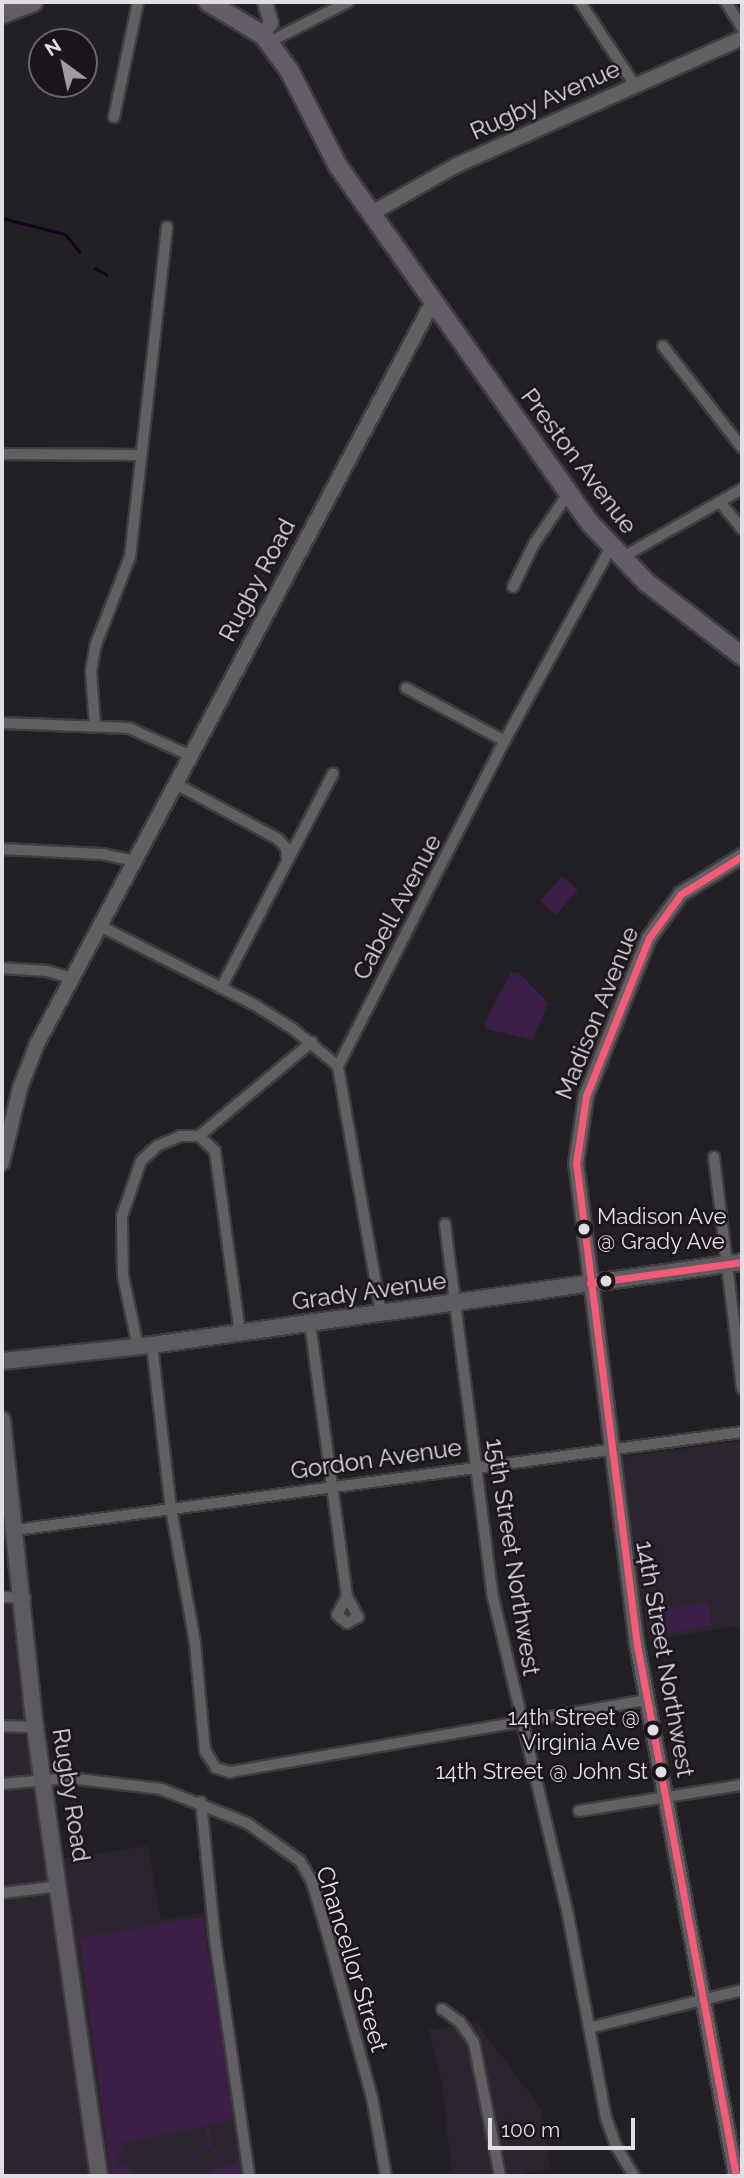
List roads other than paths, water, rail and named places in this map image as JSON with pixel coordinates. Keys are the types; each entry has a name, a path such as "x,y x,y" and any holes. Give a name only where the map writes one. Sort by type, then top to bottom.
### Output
{"main road":[{"path":"2,14 34,2"},
{"path":"208,2 271,37 338,166 434,300"},
{"name":"Preston Avenue","path":"434,300 568,494 616,552 742,656"},
{"name":"Grady Avenue","path":"2,1361 145,1346 734,1263"},
{"name":"Rugby Road","path":"2,1420 25,1598 36,1733 60,1886 99,2176"}],"street":[{"path":"114,117 138,2"},
{"path":"265,2 271,23 271,37 348,2"},
{"path":"580,2 635,84"},
{"path":"726,2 742,28"},
{"name":"Rugby Avenue","path":"372,213 455,166 742,38"},
{"path":"95,726 91,689 94,654 130,556 167,227"},
{"name":"Rugby Road","path":"2,1163 7,1118 27,1068 72,978 434,300"},
{"path":"663,346 742,448"},
{"path":"2,454 140,456"},
{"path":"616,552 742,489"},
{"path":"513,587 534,544 568,494"},
{"path":"720,502 742,529"},
{"name":"Cabell Avenue","path":"338,1066 505,741 616,552"},
{"path":"406,688 505,741"},
{"path":"2,723 95,726 149,734 191,756"},
{"path":"221,988 333,774"},
{"path":"176,784 278,839 286,848 287,861"},
{"path":"2,849 102,854 135,861"},
{"name":"Madison Avenue","path":"577,1145 586,1096 659,920 696,883 742,856"},
{"path":"100,926 221,988 312,1042 338,1066 381,1313"},
{"path":"2,968 47,971 72,978"},
{"path":"312,1042 199,1136 168,1140 148,1153 128,1192 120,1252 145,1346 171,1509 191,1610 203,1731 211,1764 230,1772 521,1724 647,1700"},
{"path":"199,1136 211,1144 216,1156 240,1333"},
{"name":"14th Street Northwest","path":"577,1145 610,1449 647,1700 736,2176"},
{"path":"714,1157 734,1263 742,1388"},
{"name":"15th Street Northwest","path":"445,1224 493,1597 521,1724 566,1903 609,2129 634,2176"},
{"path":"310,1323 347,1596"},
{"name":"Gordon Avenue","path":"16,1530 742,1432"},
{"path":"2,1597 25,1598"},
{"path":"2,1726 36,1733"},
{"name":"Chancellor Street","path":"2,1784 42,1772 140,1784 201,1802 271,1838 307,1871 372,2097 386,2176"},
{"path":"579,1811 742,1785"},
{"path":"201,1802 215,1939 249,2176"},
{"path":"2,1893 60,1886"},
{"path":"589,2028 742,1990"},
{"path":"442,2009 460,2022 474,2043 500,2176"}],"waterway":[{"path":"2,218 65,234 80,252"},
{"path":"95,268 106,274"}],"place":[{"name":"Madison Ave @ Grady Ave","path":"584,1229"},
{"name":"14th Street @ Virginia Ave","path":"653,1730"},
{"name":"14th Street @ John St","path":"661,1772"}]}
